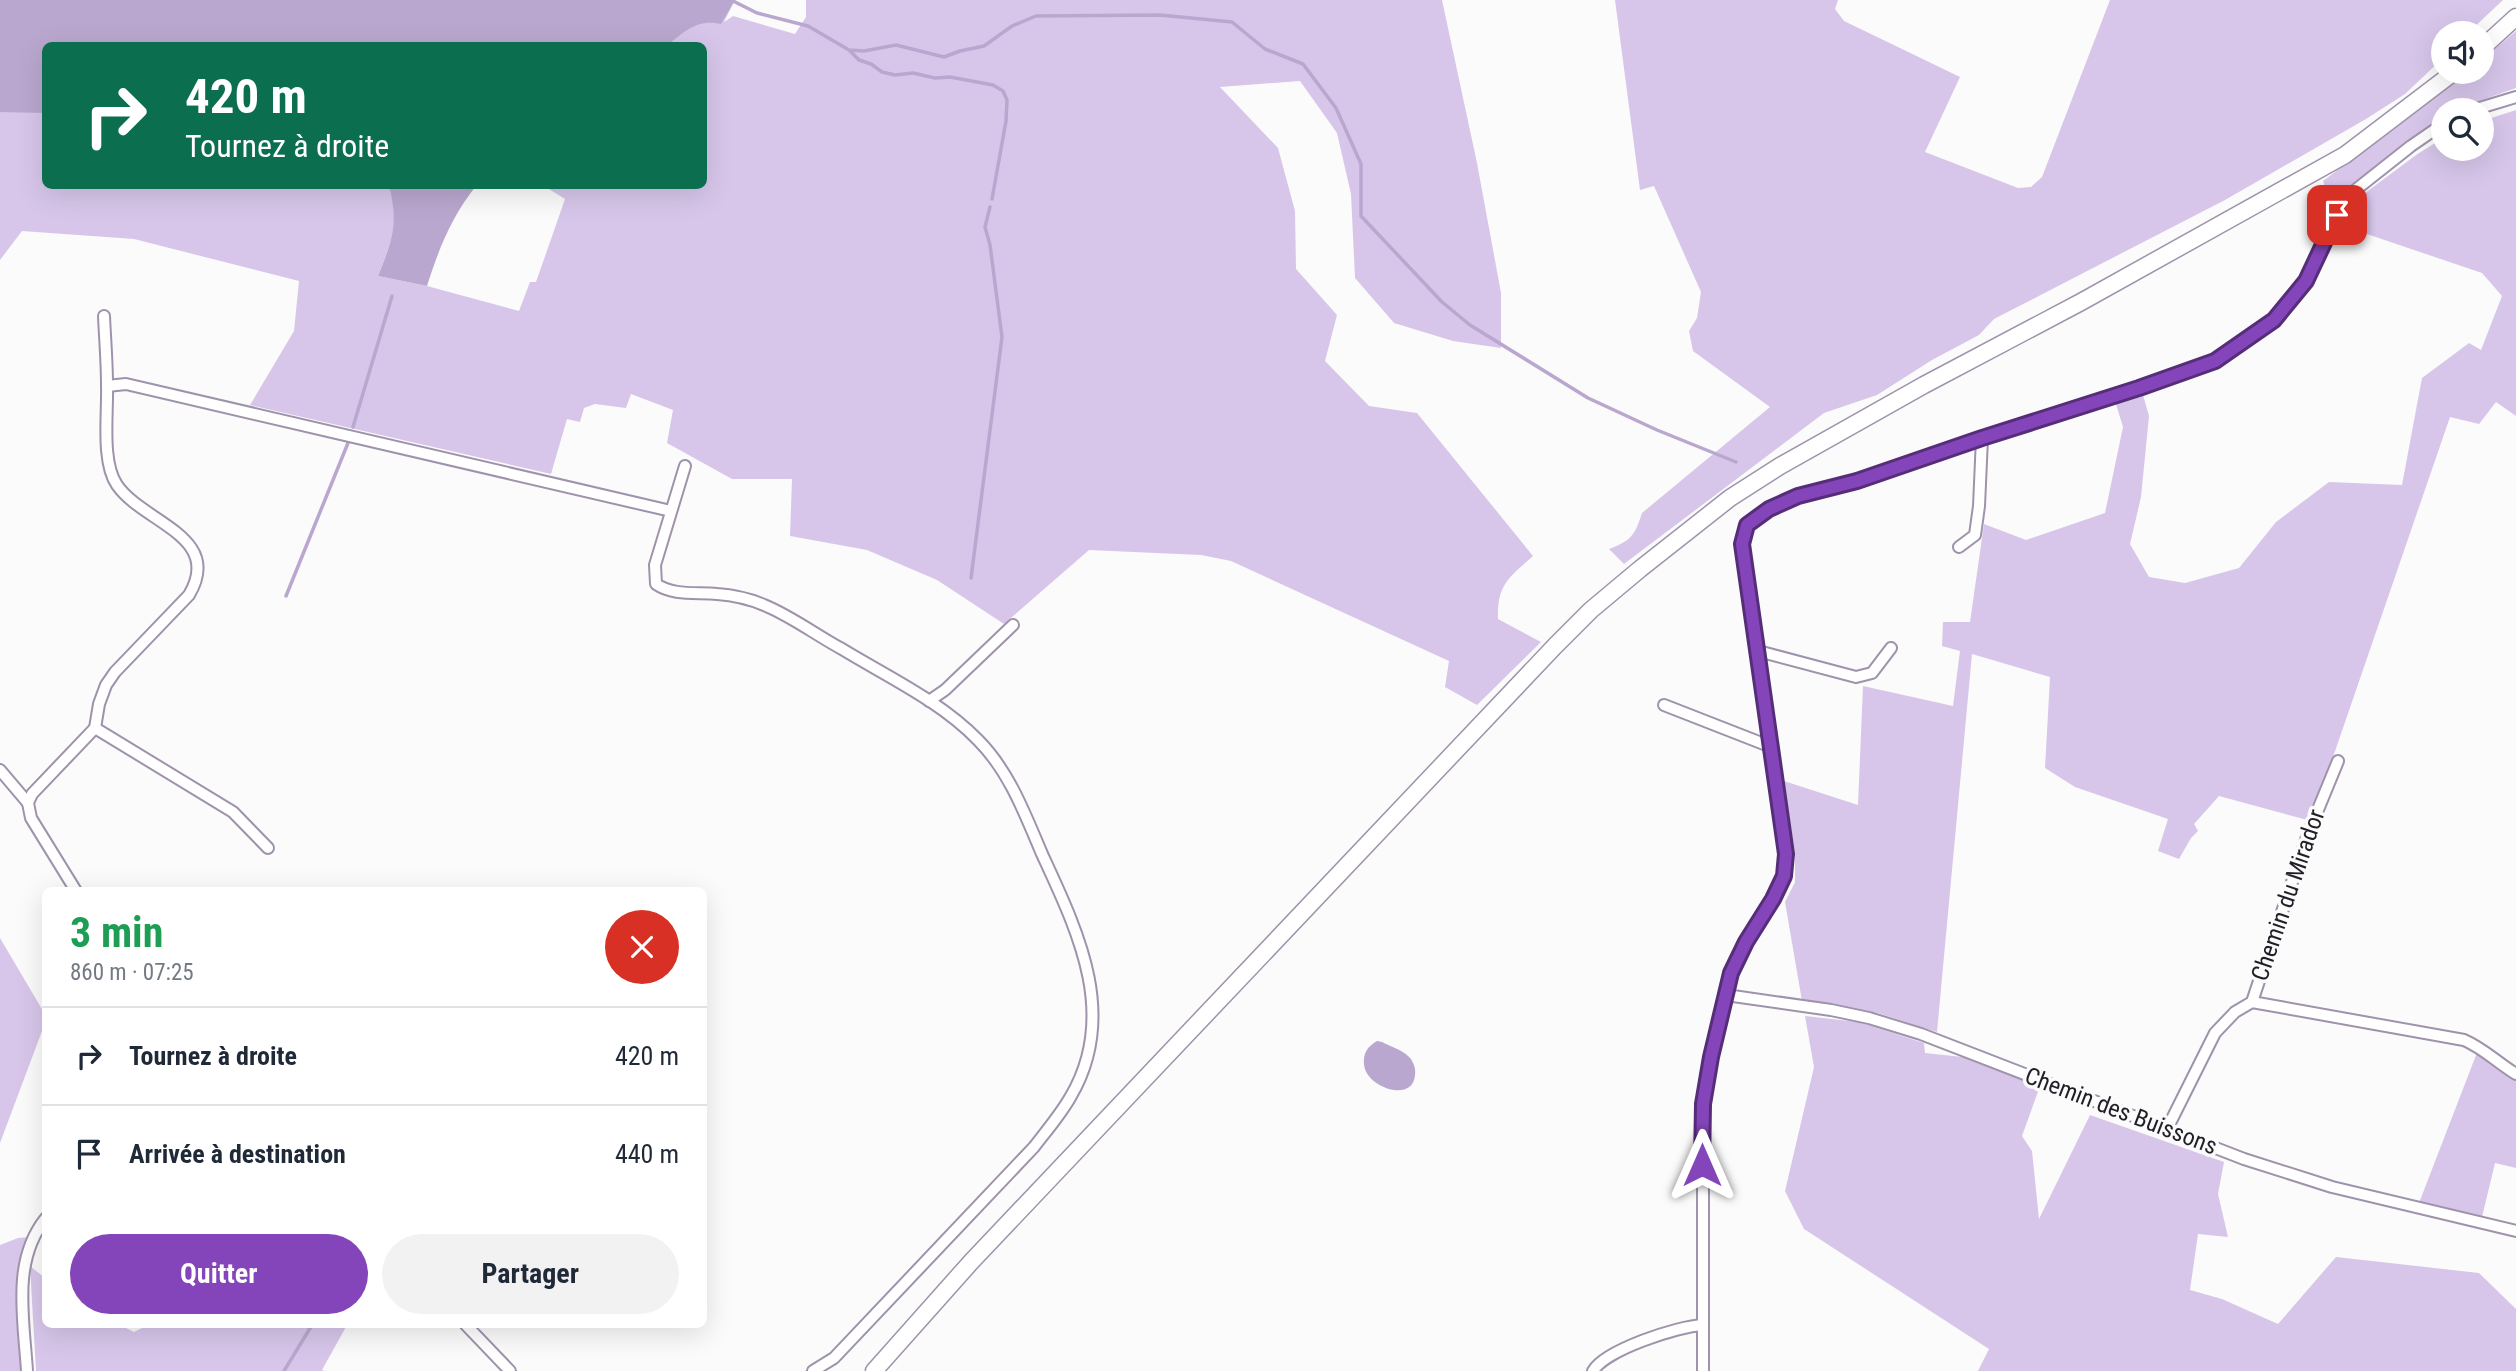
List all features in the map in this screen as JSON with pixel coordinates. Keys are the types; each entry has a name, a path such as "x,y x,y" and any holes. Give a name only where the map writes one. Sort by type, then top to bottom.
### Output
{"main road":[{"path":"2494,37 2516,18"},
{"path":"874,1371 971,1262 1556,646 1591,610 1630,577 1730,498 1780,466 2345,155 2438,84"}],"street":[{"path":"2494,104 2516,97"},
{"path":"1703,1371 1703,1104 1731,973 1784,876 1786,854 1742,544 1747,525 1769,509 1798,496 1857,481 2215,361 2274,320 2306,281 2344,199 2431,132"},
{"path":"28,803 32,794 95,728 106,685 115,672 189,595 197,582 199,571 197,555 188,544 118,487 112,475 107,452 104,316"},
{"path":"107,386 126,384 670,511"},
{"path":"1959,547 1975,534 1982,438"},
{"path":"685,466 654,565 656,584 672,591 721,594 763,604 929,701 961,723 1000,766 1017,797 1077,932 1088,967 1093,997 1090,1039 1073,1094 1034,1147 834,1358 813,1371"},
{"path":"929,701 945,690 1013,625"},
{"path":"1758,651 1856,677 1872,673 1891,648"},
{"path":"1664,705 1769,746"},
{"path":"95,728 233,812 268,848"},
{"name":"Chemin du Mirador","path":"2167,1129 2215,1033 2235,1012 2252,1002 2308,834 2338,761"},
{"path":"0,770 28,803 31,818 74,887"},
{"name":"Chemin des Buissons","path":"1726,995 1870,1018 1921,1034 2244,1159 2332,1187 2516,1231"},
{"path":"2252,1002 2464,1040 2479,1046 2497,1063 2516,1074"},
{"path":"27,1371 23,1275 26,1253 42,1225"},
{"path":"1593,1371 1605,1359 1638,1342 1687,1325 1703,1325"},
{"path":"469,1328 510,1371"}],"shaded area":[{"path":"0,0 735,0 724,22 733,16 795,34 806,17 806,0 1442,0 1477,163 1501,293 1501,348 1453,341 1394,323 1355,278 1351,194 1337,133 1300,81 1220,87 1278,148 1295,211 1296,269 1337,315 1325,361 1369,406 1417,413 1533,556 1511,576 1502,589 1498,619 1541,642 1477,705 1445,687 1449,661 1231,561 1201,555 1089,550 1004,624 937,580 867,550 790,536 792,479 732,479 667,443 673,410 631,394 626,408 595,404 584,408 580,422 567,419 551,474 250,405 294,331 299,281 134,239 22,231 0,260 0,102 42,97 42,189 390,189 394,211 393,232 378,276 519,311 530,282 536,282 565,199 549,189 707,189 707,42 42,42"},
{"path":"0,0 735,0 721,24 698,25 672,42 42,42 42,113 0,112"},
{"path":"1615,0 1838,0 1835,9 1844,21 1960,77 1925,152 2018,188 2031,187 2042,177 2110,0 2503,0 2481,21 2431,21 2431,69 2405,94 2225,200 1994,319 1979,335 1932,360 1877,395 1824,413 1624,564 1609,549 1631,536 1642,513 1770,407 1693,351 1689,331 1697,318 1701,292 1654,186 1640,190"},
{"path":"2516,31 2516,88 2488,98 2433,98 2451,84 2494,84 2494,50"},
{"path":"2431,99 2431,127 2338,194 2327,193 2323,181"},
{"path":"2516,110 2516,416 2496,402 2479,424 2450,417 2311,821 2219,796 2194,824 2198,831 2179,859 2158,851 2168,819 2075,787 2045,768 2050,677 1972,654 1937,1032 1878,1013 1802,1001 1785,902 1795,882 1795,853 1784,781 1858,805 1863,686 1953,706 1960,651 1942,646 1943,622 1970,622 1984,524 2026,540 2105,513 2123,427 2115,401 2143,395 2149,416 2141,497 2130,544 2149,577 2185,583 2239,568 2276,522 2329,482 2402,485 2422,378 2469,343 2481,350 2502,296 2482,273 2355,230 2346,220 2353,202 2431,146 2431,161 2494,161 2494,117"},
{"path":"390,189 474,189 447,233 427,286 378,276 394,222"},
{"path":"0,938 42,1009 42,1031 0,1143"},
{"path":"1805,1016 1859,1022 1924,1043 1925,1053 1963,1057 2040,1086 2022,1136 2032,1151 2039,1219 2090,1115 2224,1162 2218,1194 2228,1237 2198,1234 2190,1290 2222,1299 2278,1324 2336,1257 2479,1273 2516,1309 2516,1371 1978,1371 1989,1349 1804,1229 1785,1191 1814,1067"},
{"path":"1377,1041 1401,1051 1411,1059 1415,1075 1412,1084 1406,1089 1389,1089 1372,1080 1366,1072 1365,1053"},
{"path":"2478,1050 2488,1061 2516,1078 2516,1168 2495,1163 2482,1217 2419,1203"},
{"path":"29,1237 16,1278 21,1371 0,1371 0,1245"},
{"path":"30,1266 42,1276 42,1328 126,1328 134,1332 142,1328 345,1328 322,1370 324,1371 36,1371"}],"waterway":[{"path":"731,0 757,13 808,26 849,50 864,51 896,45 944,57 984,46 1012,26 1036,16 1160,15 1232,22 1265,49 1303,64 1336,108 1361,164 1361,216 1442,302 1470,325 1588,398 1736,462"},
{"path":"850,51 859,60 882,72 950,77 993,85 1003,91 1007,100 1006,121 992,199"},
{"path":"971,578 1002,337 990,245 985,227 990,207"},
{"path":"353,427 392,296"},
{"path":"286,596 348,443"},
{"path":"284,1371 310,1328"}],"route":[{"path":"1702,1165 1703,1104 1731,973 1784,876 1786,854 1742,544 1747,525 1769,509 1798,496 1857,481 2215,361 2274,320 2306,281 2337,215"}]}
